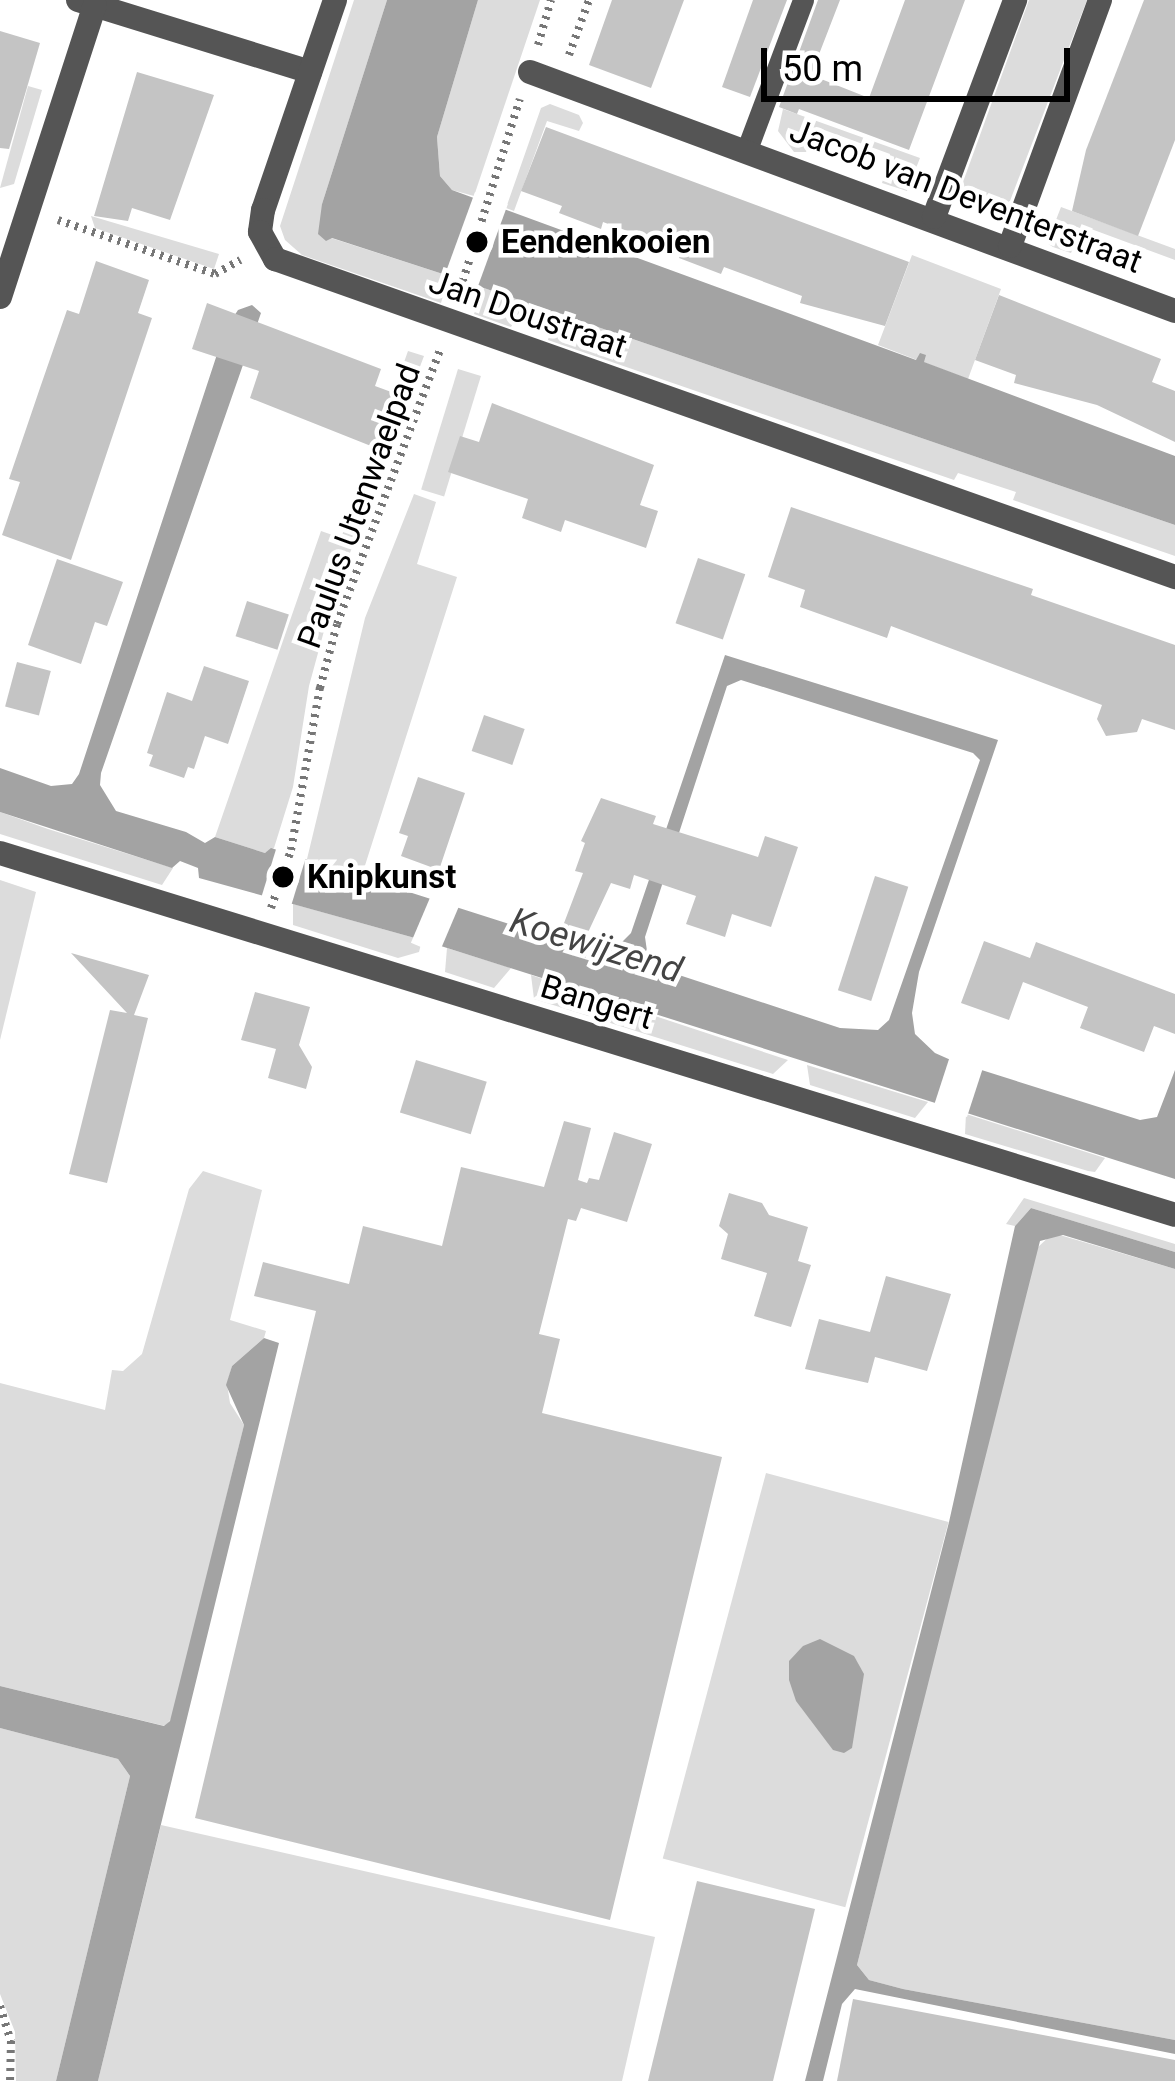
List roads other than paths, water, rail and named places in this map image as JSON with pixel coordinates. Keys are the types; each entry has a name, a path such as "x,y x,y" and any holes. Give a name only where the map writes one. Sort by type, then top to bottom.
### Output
{"street":[{"path":"0,297 28,215 87,2 310,72 335,0"},
{"path":"934,217 1015,0"},
{"path":"1010,246 1100,0"},
{"name":"Jan Doustraat","path":"310,72 263,210 260,232 275,259 1175,577"},
{"name":"Jacob van Deventerstraat","path":"530,72 934,217 1175,310"},
{"path":"0,212 28,215"},
{"name":"Bangert","path":"0,853 1175,1215"}],"lane":[{"path":"747,149 803,0"}],"place":[{"name":"Eendenkooien","path":"477,242"},
{"name":"Knipkunst","path":"283,877"}],"water label":[{"name":"Koewijzend","path":"596,946"}]}
